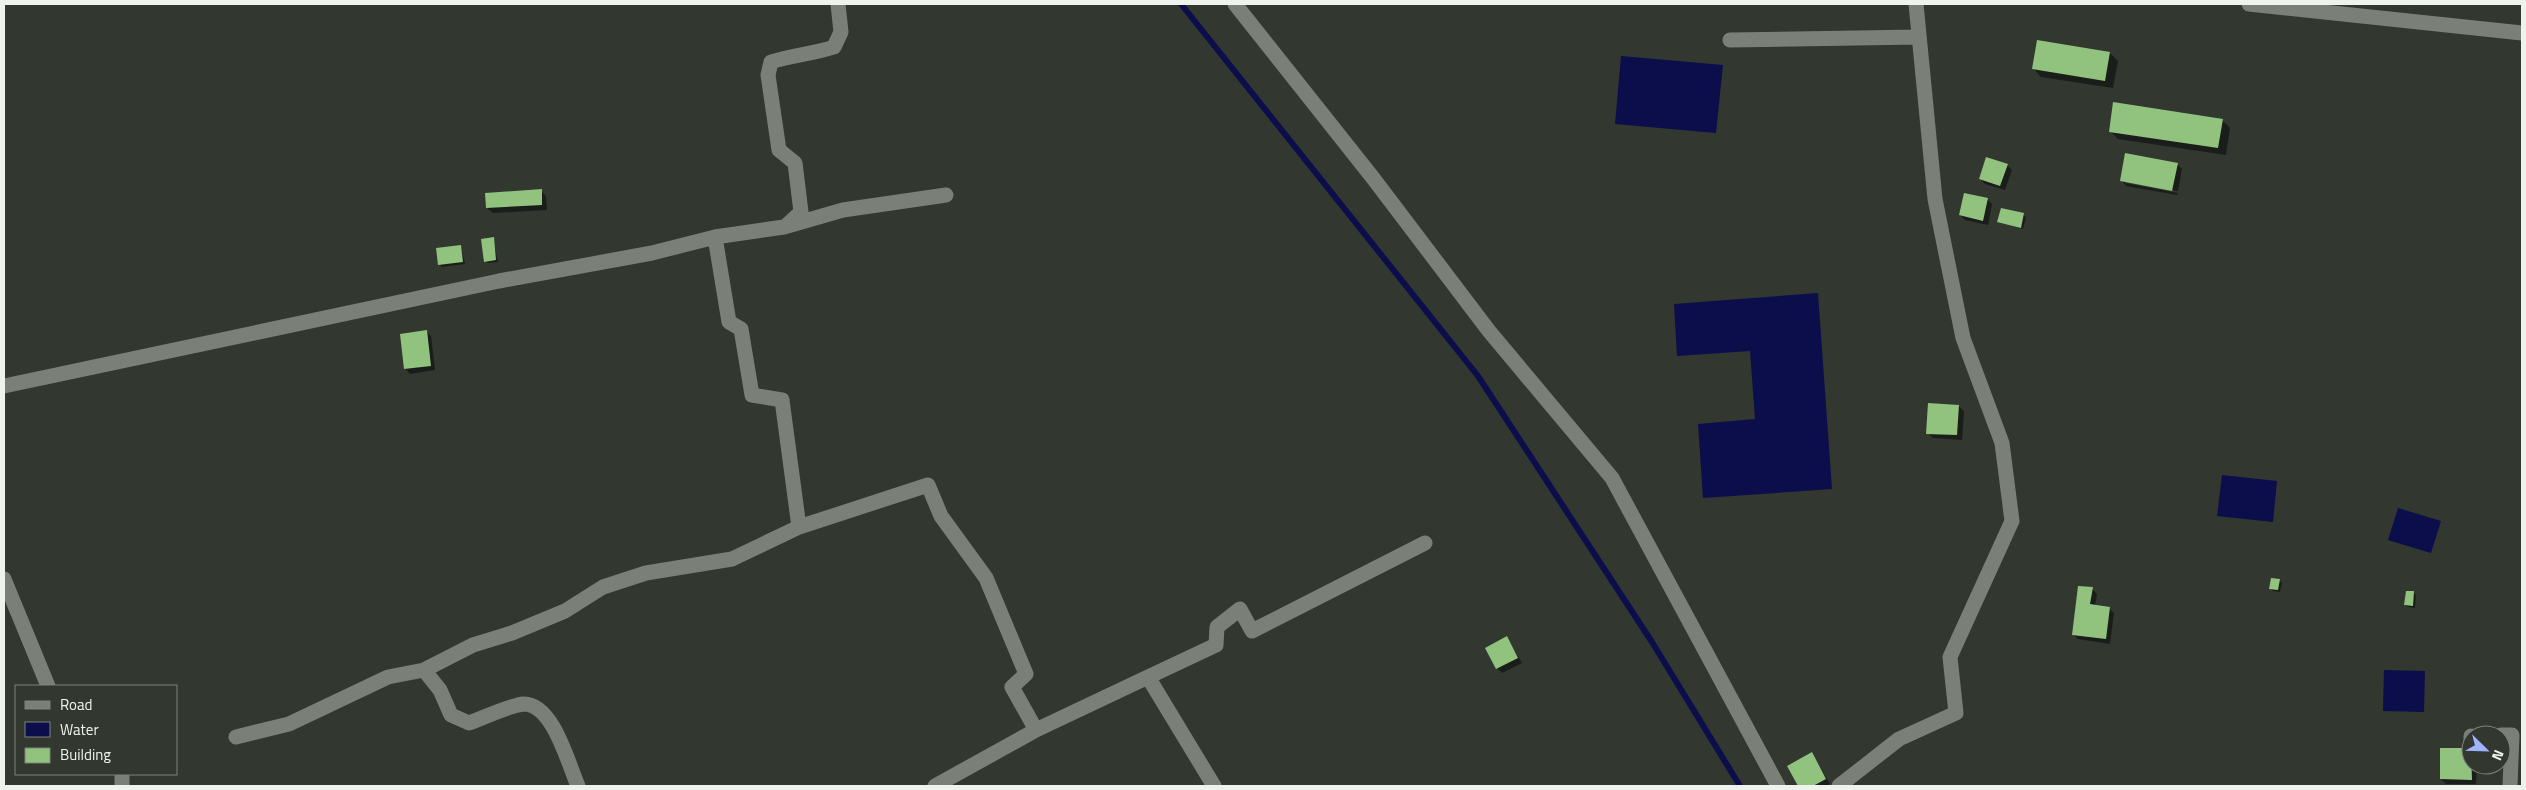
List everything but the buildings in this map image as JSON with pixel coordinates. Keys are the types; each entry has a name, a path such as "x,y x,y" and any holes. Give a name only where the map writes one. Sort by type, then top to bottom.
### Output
{"street":[{"path":"784,227 801,212 795,163 779,150 768,76 771,62 790,55 813,54 834,47 841,32 838,4"},
{"path":"1235,4 1373,178 1489,332 1612,478 1778,786"},
{"path":"1839,786 1899,739 1956,713 1950,657 2012,521 2002,443 1963,338 1935,200 1916,4"},
{"path":"2249,4 2522,33"},
{"path":"1730,40 1919,37"},
{"path":"4,386 499,281 652,253 715,237 784,227 843,210 946,195"},
{"path":"715,237 729,322 741,329 752,395 782,400 799,527"},
{"path":"4,386 61,374"},
{"path":"236,737 289,724 388,677 424,670 473,645 512,633 564,611 604,587 646,573 732,559 799,527 928,484 941,516 986,578 1026,674 1012,687 1036,730"},
{"path":"934,786 1036,730 1216,646 1217,627 1240,609 1252,631 1425,543"},
{"path":"4,579 48,685"},
{"path":"424,670 440,690 452,715 469,723 523,704 538,707 554,726 578,786"},
{"path":"1148,677 1214,786"},
{"path":"2511,735 2511,760"}],"water":[{"path":"1621,56 1723,65 1716,133 1615,124"},
{"path":"1818,293 1832,489 1703,498 1698,424 1755,419 1750,351 1677,356 1674,304"},
{"path":"2222,475 2277,481 2273,522 2217,516"},
{"path":"2398,508 2441,521 2431,553 2388,540"},
{"path":"2384,670 2425,671 2424,712 2383,711"}],"waterway":[{"path":"1181,4 1478,376 1652,642 1740,786"}]}
